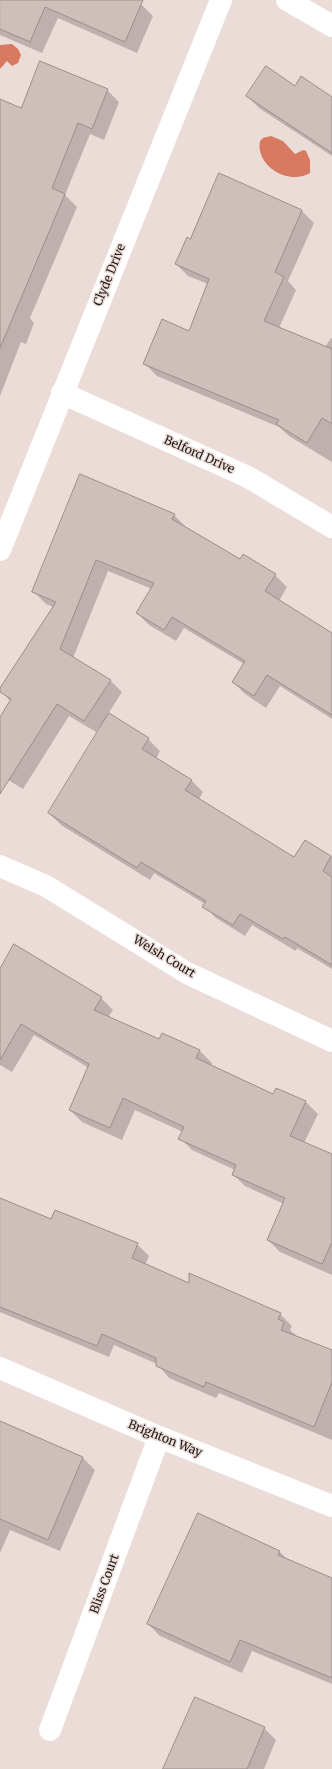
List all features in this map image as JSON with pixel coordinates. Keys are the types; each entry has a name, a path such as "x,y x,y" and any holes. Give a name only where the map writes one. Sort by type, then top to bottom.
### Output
{"street":[{"name":"Clyde Drive","path":"0,550 221,0"},
{"path":"287,0 332,26"},
{"name":"Belford Drive","path":"62,393 248,477 332,527"},
{"name":"Welsh Court","path":"0,866 46,886 187,973 332,1041"},
{"name":"Brighton Way","path":"0,1368 159,1437 332,1506"},
{"name":"Bliss Court","path":"50,1730 159,1437"}],"shaded area":[{"path":"12,44 18,49 21,55 18,63 12,66 7,61 0,69 0,45"},
{"path":"271,136 283,141 295,154 303,150 306,151 310,160 310,173 293,177 284,175 268,166 260,150 260,141 263,138"}],"building":[{"path":"0,0 143,0 125,42 45,7 30,42 0,29"},
{"path":"40,61 108,89 92,129 78,123 52,188 65,194 0,348 0,99 21,108"},
{"path":"266,66 295,86 301,76 332,97 332,153 246,96"},
{"path":"219,173 302,210 275,272 284,277 264,321 332,349 332,424 322,418 307,443 276,424 279,420 143,364 162,319 189,331 209,279 175,264 187,237 190,239"},
{"path":"80,474 175,514 172,519 240,559 243,554 276,574 265,591 332,633 332,715 267,675 254,696 232,682 245,661 172,617 164,630 136,613 154,583 96,560 60,649 111,680 84,721 57,704 0,794 0,717 11,699 0,692 0,688 56,602 32,592"},
{"path":"109,713 149,738 142,749 192,780 185,790 294,857 305,840 331,856 323,871 332,877 332,965 285,937 283,939 240,914 233,925 202,907 206,901 141,862 137,868 48,813"},
{"path":"14,944 102,997 94,1010 159,1039 162,1033 200,1050 196,1058 273,1094 276,1088 306,1101 290,1136 332,1154 332,1242 322,1264 267,1240 285,1198 232,1175 236,1165 178,1139 184,1127 123,1098 110,1128 69,1110 89,1064 21,1024 0,1060 0,969"},
{"path":"0,1198 51,1219 55,1210 138,1243 132,1258 189,1283 189,1273 281,1313 278,1319 284,1322 281,1330 332,1350 332,1382 314,1427 206,1382 204,1387 156,1366 156,1358 102,1334 97,1346 0,1307"},
{"path":"0,1421 83,1457 48,1540 0,1519"},
{"path":"198,1513 280,1551 278,1555 332,1578 332,1678 240,1640 230,1662 147,1624"},
{"path":"195,1697 265,1727 247,1769 163,1769"}]}
